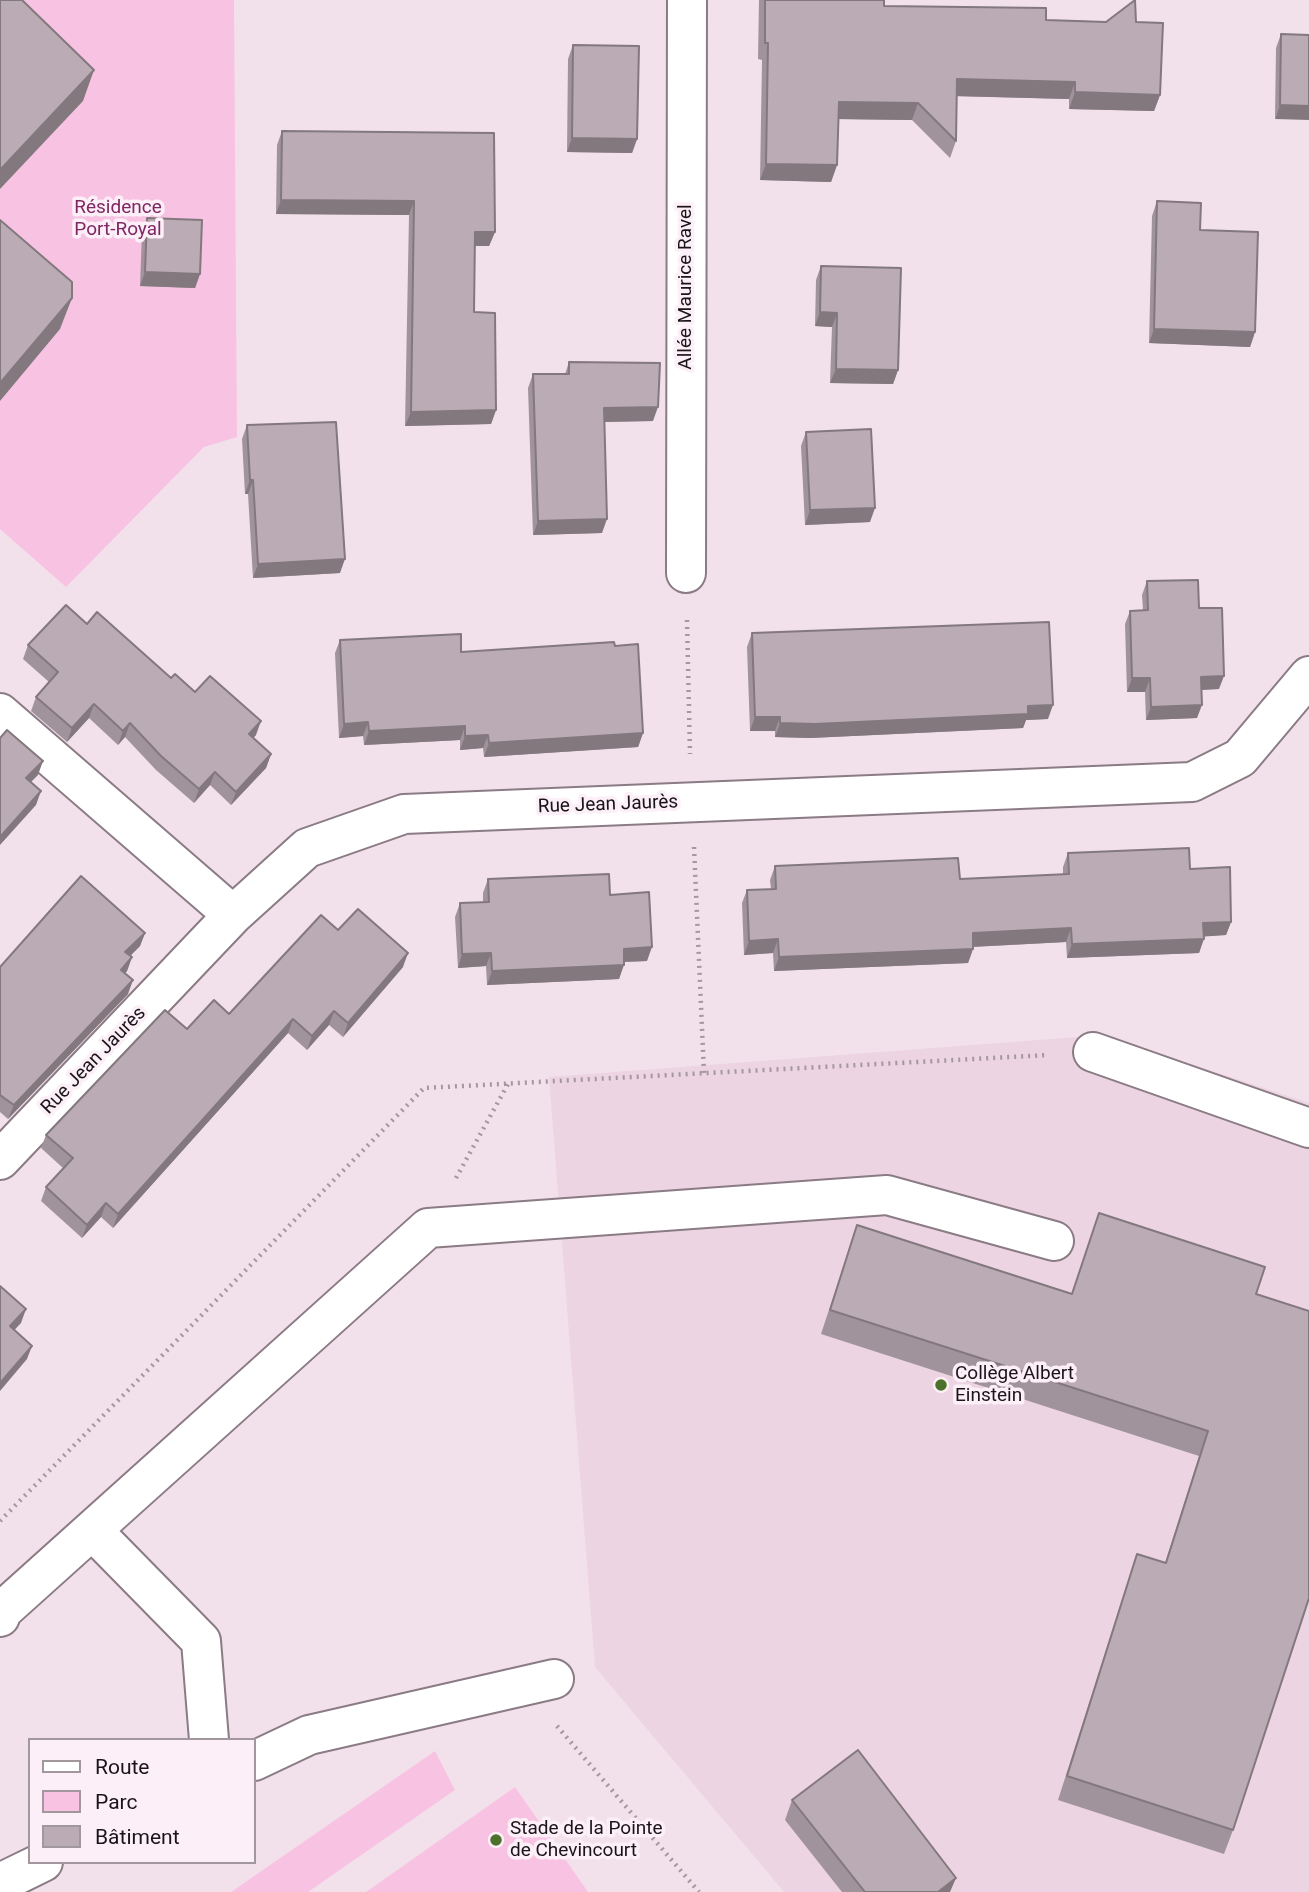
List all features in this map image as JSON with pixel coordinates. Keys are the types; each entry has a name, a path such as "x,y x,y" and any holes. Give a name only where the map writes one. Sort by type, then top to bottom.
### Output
{"street":[{"name":"Allée Maurice Ravel","path":"686,573 687,0"},
{"name":"Rue Jean Jaurès","path":"0,1160 233,915 307,848 404,814 1192,782 1240,758 1309,676"},
{"path":"0,713 233,915"},
{"path":"1093,1052 1309,1128"},
{"path":"0,1617 2,1611 428,1228 887,1195 1054,1241"},
{"path":"92,1530 201,1641 209,1738"},
{"path":"256,1760 309,1735 538,1682"},
{"path":"0,1883 39,1864"}],"path":[{"path":"428,1228 508,1084"},
{"path":"538,1682 699,1892"}],"shaded area":[{"name":"Collège Albert Einstein","path":"1104,1035 1309,1103 1309,1892 784,1892 595,1667 549,1077"}],"green space":[{"name":"Résidence Port-Royal","path":"0,0 234,0 237,437 204,447 66,587 0,529"},
{"path":"435,1751 455,1790 308,1892 231,1892"},
{"name":"Stade de la Pointe de Chevincourt","path":"515,1787 588,1892 366,1892"}],"building":[{"path":"0,0 22,0 94,70 0,170"},
{"path":"765,0 884,0 884,6 1046,8 1046,20 1106,22 1135,0 1136,22 1163,23 1160,95 1075,92 1075,82 957,79 956,141 918,103 839,102 837,165 766,164 768,43 765,43"},
{"path":"1281,34 1309,35 1309,106 1280,105"},
{"path":"573,45 639,46 637,139 572,138"},
{"path":"282,131 494,133 495,232 475,232 474,312 495,313 496,410 411,412 414,201 281,200"},
{"path":"1157,201 1201,203 1200,230 1258,232 1255,332 1154,329"},
{"path":"147,218 202,220 200,274 145,272"},
{"path":"0,220 72,282 72,298 0,383"},
{"path":"821,266 901,268 898,370 836,369 837,313 820,312"},
{"path":"569,362 660,363 658,407 604,408 607,519 538,521 533,374 569,374"},
{"path":"336,422 345,559 258,564 247,425"},
{"path":"871,429 875,508 810,510 806,432"},
{"path":"1198,580 1199,608 1222,608 1224,676 1201,677 1202,705 1151,707 1150,678 1132,678 1130,611 1148,610 1147,581"},
{"path":"66,605 87,624 97,612 171,678 175,674 195,692 210,676 261,721 249,734 271,754 236,792 215,772 199,789 161,756 130,723 123,731 94,704 72,728 36,697 58,672 28,645"},
{"path":"1049,622 1053,705 1028,706 1028,714 815,724 780,723 780,717 755,717 752,633"},
{"path":"461,634 461,652 614,642 615,646 638,644 643,733 489,743 488,735 465,736 465,726 369,731 368,722 344,724 340,640"},
{"path":"7,730 43,761 26,778 41,791 0,837 0,738"},
{"path":"1189,848 1190,869 1230,867 1231,922 1203,923 1204,939 1072,944 1071,928 973,933 973,949 779,957 778,939 749,941 747,890 776,889 775,866 958,858 960,879 1069,874 1068,853"},
{"path":"609,874 610,895 649,892 652,947 624,949 624,965 492,971 491,953 462,954 460,903 489,902 488,879"},
{"path":"81,876 145,933 125,952 132,957 121,970 133,980 14,1105 0,1095 0,967"},
{"path":"358,909 408,953 348,1023 334,1011 312,1036 293,1019 118,1214 106,1203 87,1225 46,1187 73,1158 46,1135 165,1010 187,1029 214,1000 229,1014 321,915 338,930"},
{"path":"1099,1213 1265,1267 1256,1294 1309,1311 1309,1598 1233,1830 1067,1776 1137,1554 1166,1563 1208,1431 830,1310 857,1225 1072,1294"},
{"path":"0,1286 26,1309 10,1326 32,1346 0,1383"},
{"path":"858,1750 956,1878 938,1892 865,1892 792,1800"}],"place":[{"name":"Collège Albert Einstein","path":"941,1385"},
{"name":"Stade de la Pointe de Chevincourt","path":"496,1840"}]}
